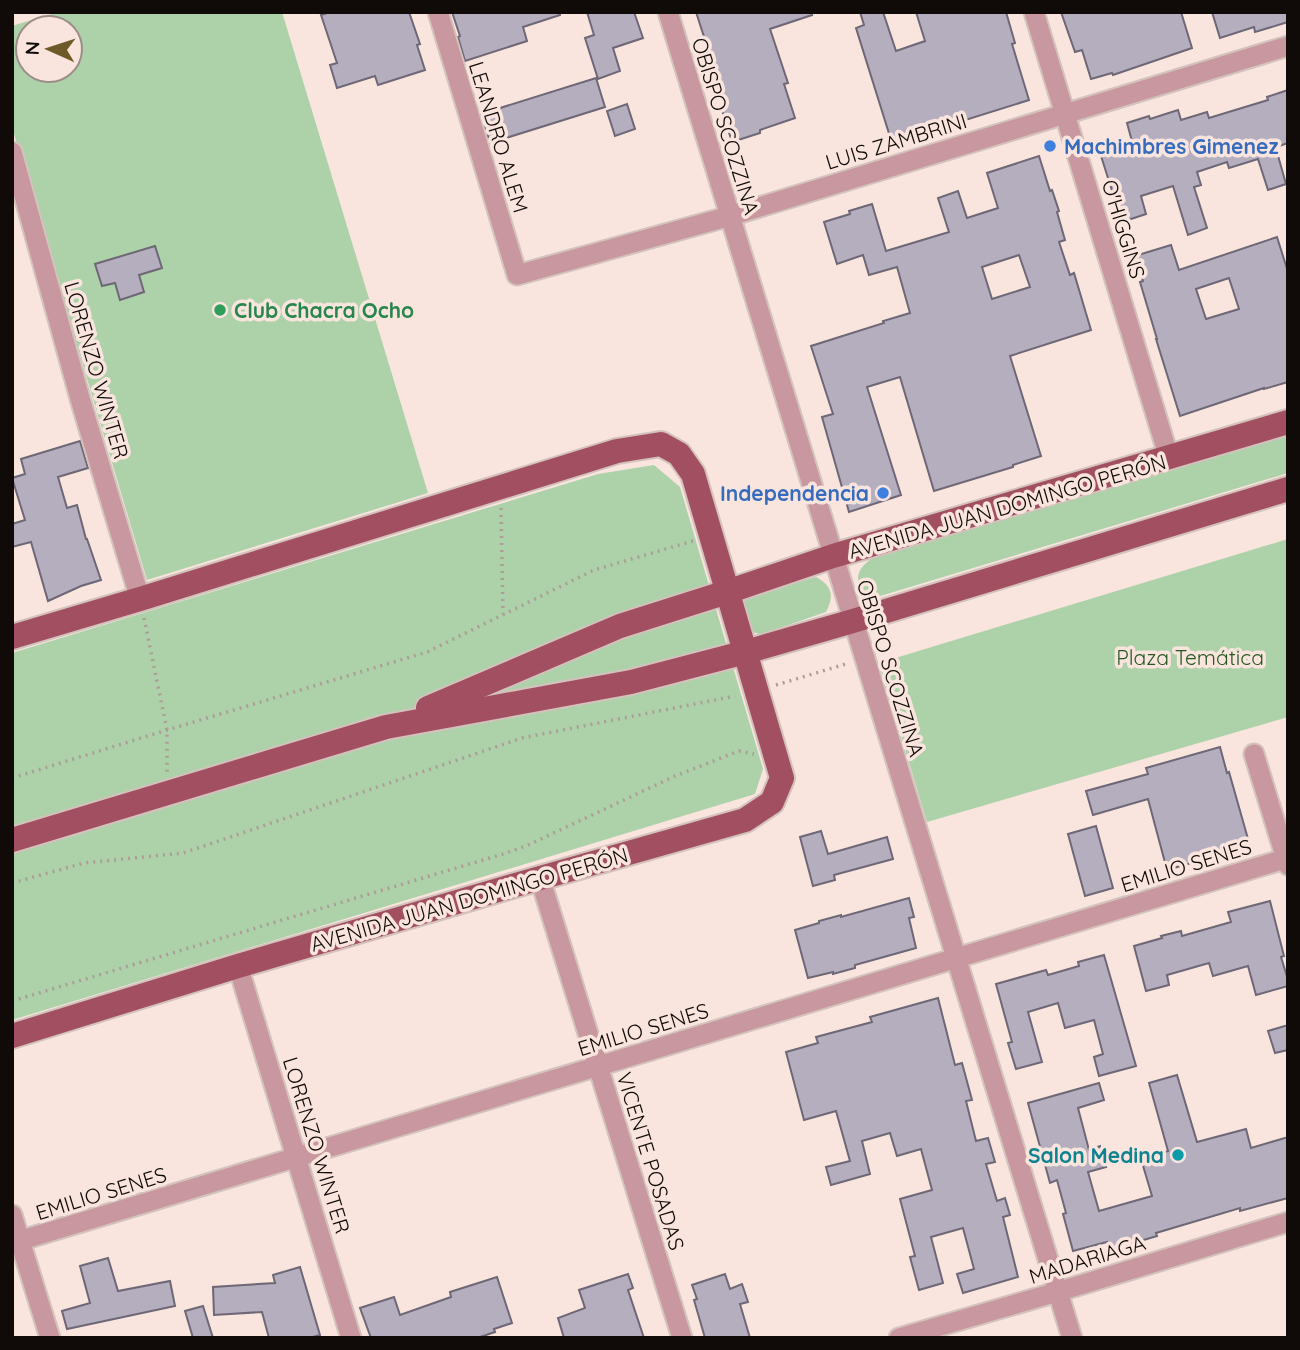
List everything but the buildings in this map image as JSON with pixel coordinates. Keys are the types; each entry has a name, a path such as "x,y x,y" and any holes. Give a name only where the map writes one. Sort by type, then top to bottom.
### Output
{"main road":[{"name":"AVENIDA JUAN DOMINGO PERÓN","path":"386,727 620,626 833,556 1288,422"},
{"path":"12,637 617,451 661,444 679,454 692,474 746,652"},
{"name":"AVENIDA JUAN DOMINGO PERÓN","path":"12,839 386,727 631,682 746,652 1288,489"},
{"name":"AVENIDA JUAN DOMINGO PERÓN","path":"12,1036 540,877 745,820 772,802 782,778 746,652"}],"street":[{"name":"LEANDRO ALEM","path":"438,12 517,275"},
{"name":"OBISPO SCOZZINA","path":"668,12 1072,1338"},
{"name":"O'HIGGINS","path":"1034,12 1169,458"},
{"name":"LUIS ZAMBRINI","path":"517,275 730,216 1288,46"},
{"name":"LORENZO WINTER","path":"12,152 81,402 140,599"},
{"path":"1254,754 1287,861"},
{"name":"EMILIO SENES","path":"16,1242 956,958 1287,861"},
{"name":"VICENTE POSADAS","path":"540,877 682,1338"},
{"name":"LORENZO WINTER","path":"238,966 351,1338"},
{"path":"12,1215 16,1242 50,1338"},
{"name":"MADARIAGA","path":"899,1338 1288,1222"}],"path":[{"path":"500,487 503,614"},
{"path":"12,778 427,652 594,570 710,535"},
{"path":"140,599 167,730 168,793"},
{"path":"12,883 85,863 183,853 522,738 757,691 864,659"},
{"path":"12,1001 526,846 675,776 739,751 776,757"}],"green space":[{"name":"Club Chacra Ocho","path":"282,12 428,493 147,580 12,127 12,26 14,84 84,84 84,14 51,14"},
{"path":"1288,433 1288,473 877,597 864,590 858,580 861,569 873,558"},
{"path":"654,465 680,487 763,769 755,794 12,1020 12,653 598,474"},
{"name":"Plaza Temática","path":"1288,539 1288,717 927,822 879,663"},
{"path":"816,577 829,588 831,597 826,612 762,634 751,631 745,618 742,600"}],"place":[{"name":"Machimbres Gimenez","path":"1050,146"},
{"name":"Club Chacra Ocho","path":"220,310"},
{"name":"Independencia","path":"883,493"},
{"name":"Salon Medina","path":"1178,1155"}]}
